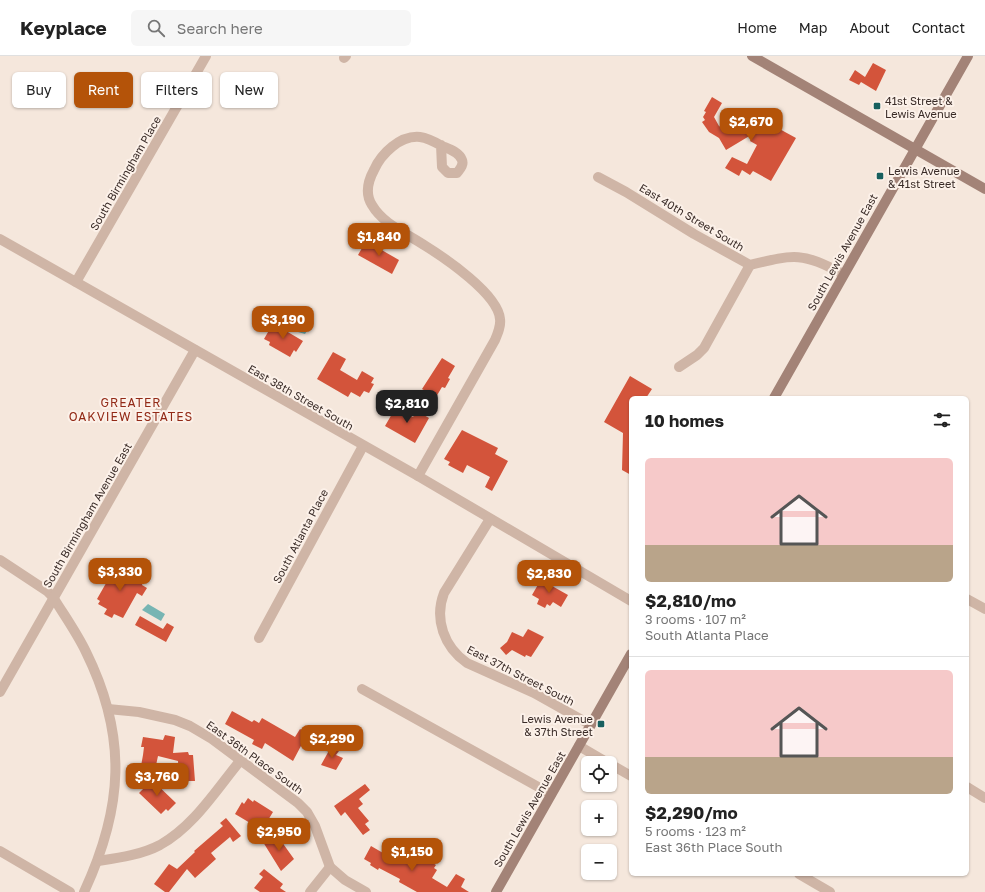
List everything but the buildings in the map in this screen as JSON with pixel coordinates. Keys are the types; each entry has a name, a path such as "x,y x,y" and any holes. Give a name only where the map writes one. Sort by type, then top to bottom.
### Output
{"main road":[{"path":"752,56 985,189"},
{"name":"South Lewis Avenue East","path":"775,396 914,148 968,56"},
{"name":"South Lewis Avenue East","path":"496,892 629,658"}],"street":[{"name":"South Birmingham Place","path":"76,282 206,56"},
{"path":"418,476 495,340 500,320 495,304 484,291 425,245 380,217 371,204 368,191 369,179 377,164 396,144 410,138 420,137 441,145"},
{"name":"East 40th Street South","path":"598,177 626,192 694,234 750,265 786,257 806,257 816,260 843,274"},
{"name":"East 38th Street South","path":"0,239 418,476 629,600"},
{"path":"679,367 697,355 704,348 750,265"},
{"name":"South Birmingham Avenue East","path":"0,692 53,597 196,350"},
{"name":"South Atlanta Place","path":"259,638 363,446"},
{"name":"East 37th Street South","path":"490,519 444,593 439,604 440,618 445,637 454,652 462,660 534,693 591,724"},
{"path":"0,560 47,591 53,597 85,650 98,676 108,709 115,751 115,792 107,831 98,861 84,892"},
{"path":"969,600 985,609"},
{"path":"362,689 551,794"},
{"name":"East 36th Place South","path":"108,709 139,712 185,724 212,739 240,761 282,790 307,812 315,826 330,867 345,880 366,892"},
{"path":"579,746 596,756"},
{"path":"98,861 133,855 160,845 180,831 200,812 240,761"},
{"path":"617,768 629,775"},
{"path":"969,788 985,798"},
{"path":"0,852 70,892"},
{"path":"310,892 330,867"},
{"path":"802,876 830,892"}],"water":[{"path":"306,316 313,321 305,334 298,332 298,330"},
{"path":"148,604 165,614 161,621 142,610"}],"place":[{"name":"41st Street & Lewis Avenue","path":"877,106"},
{"name":"Lewis Avenue & 41st Street","path":"880,176"},
{"name":"Lewis Avenue & 37th Street","path":"601,724"}],"district":[{"name":"GREATER OAKVIEW ESTATES","path":"131,409"}]}
